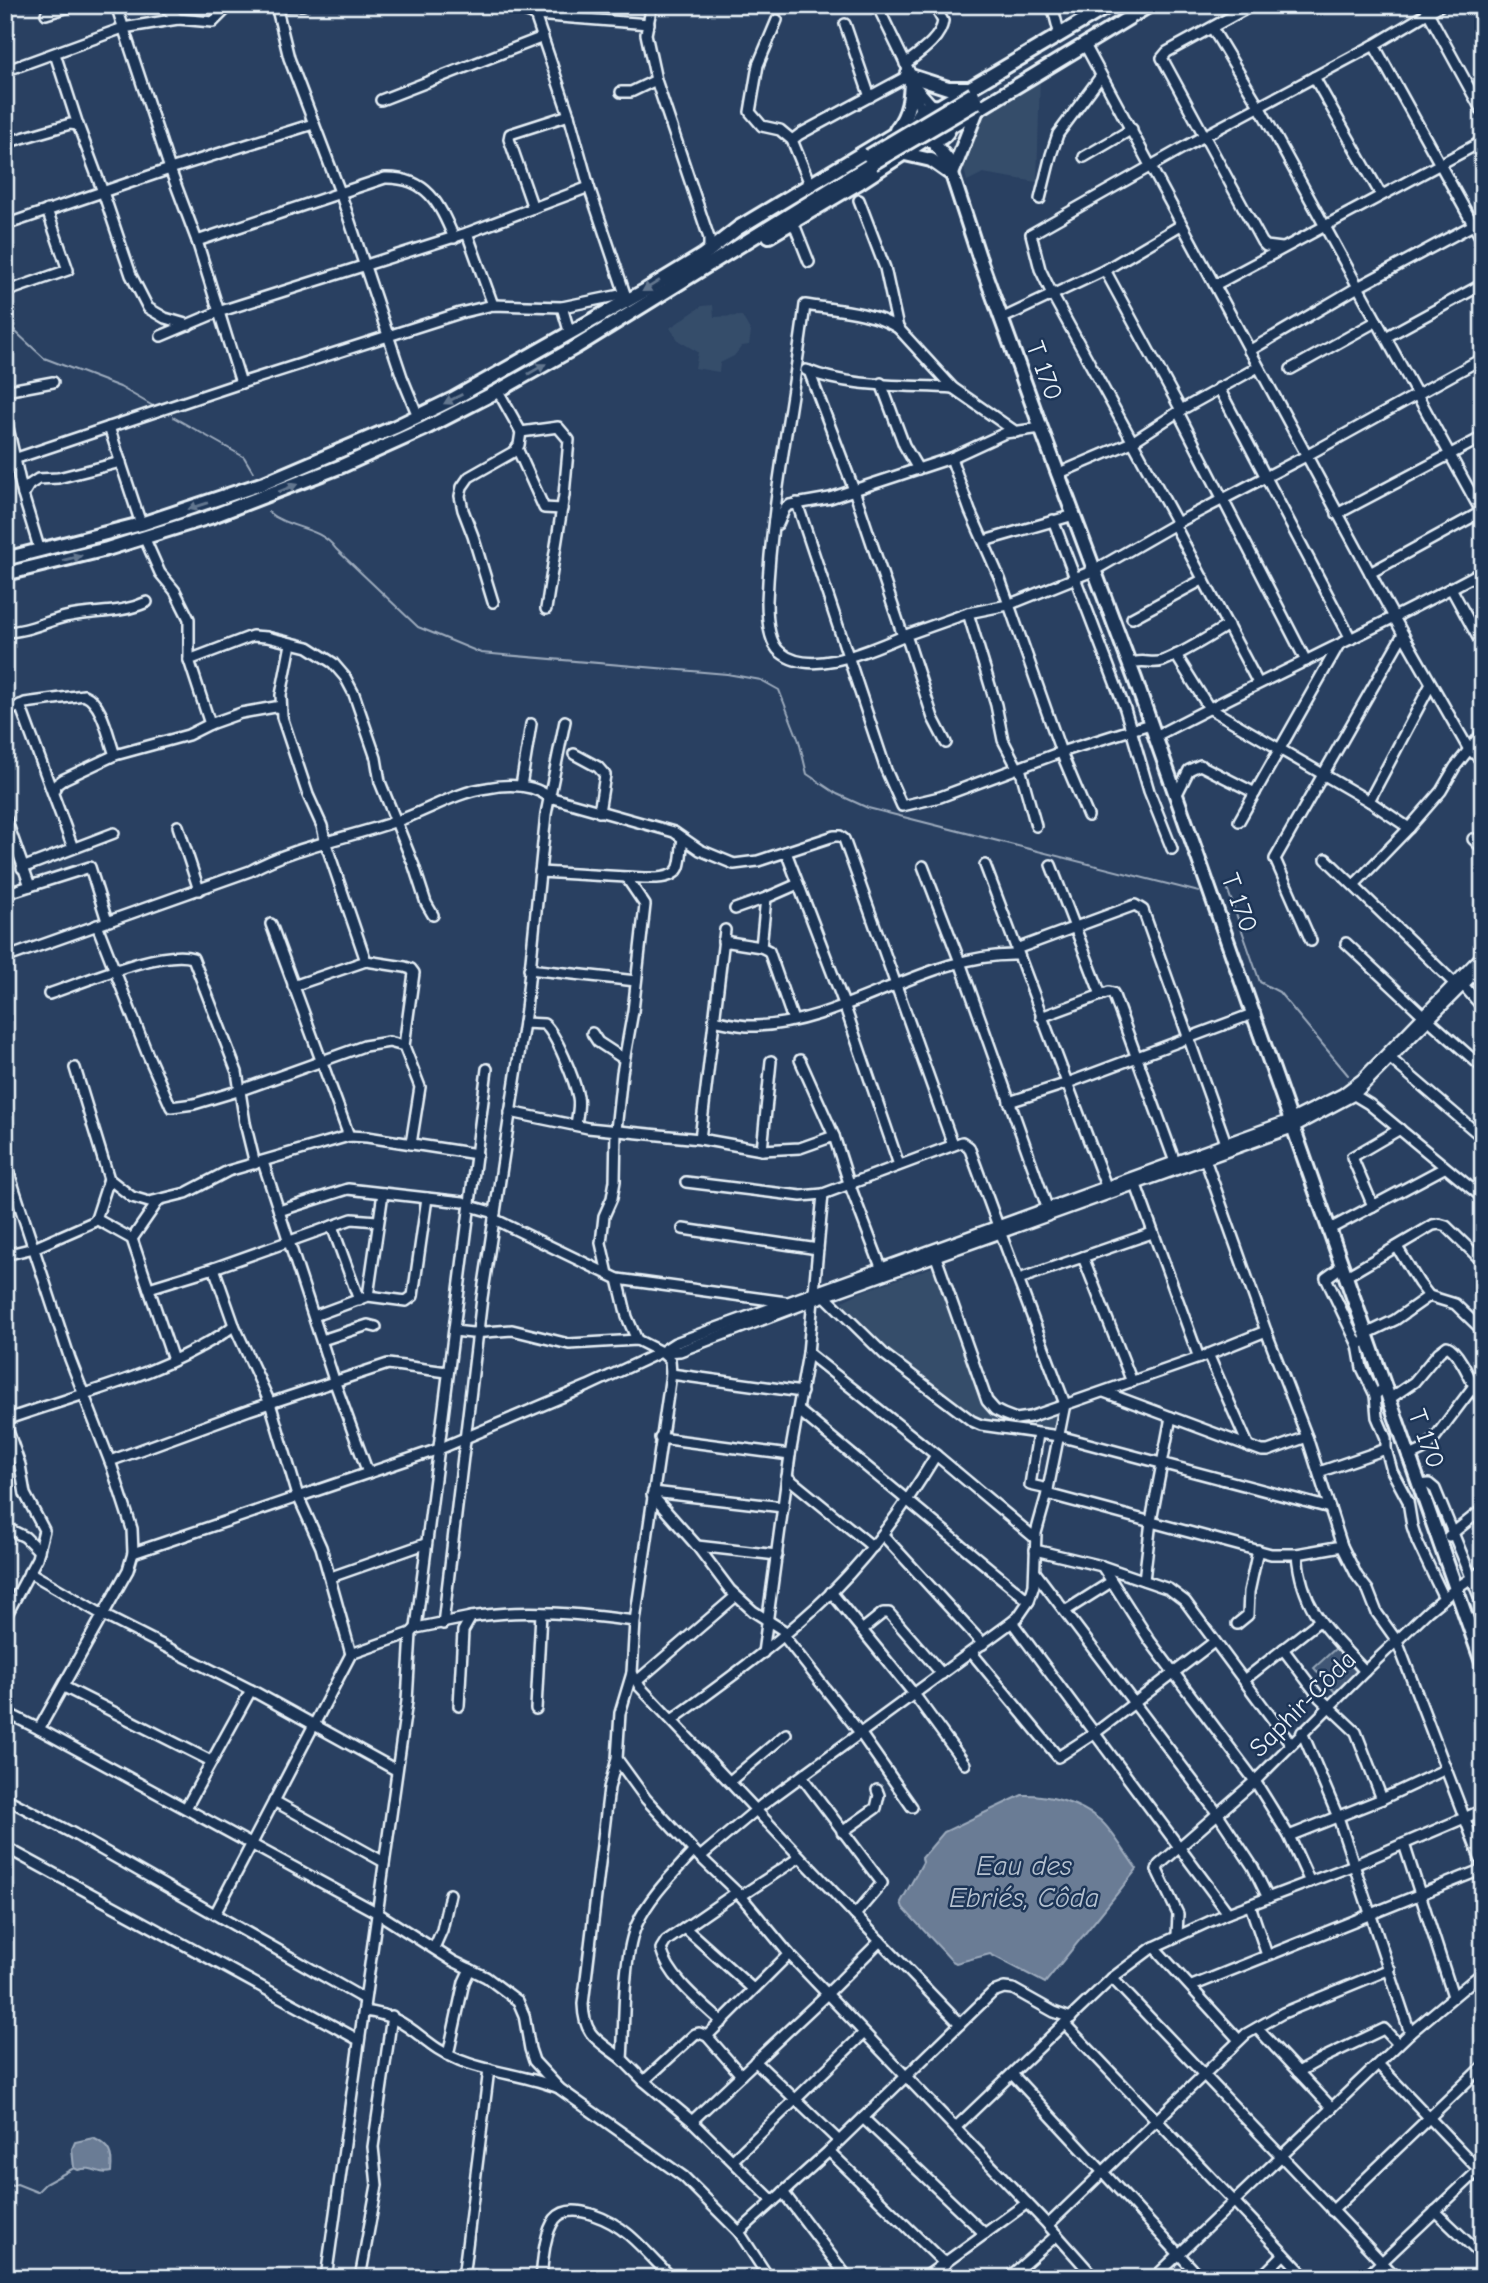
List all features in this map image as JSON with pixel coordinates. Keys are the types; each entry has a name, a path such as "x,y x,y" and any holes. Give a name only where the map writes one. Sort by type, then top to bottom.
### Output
{"main road":[{"path":"5,574 84,555 210,517 330,471 424,429 498,391 712,257 791,223 929,139 941,138 974,98 1060,36 1110,5"},
{"path":"5,559 141,524 264,483 453,399 570,334 627,297 734,247 1123,5"},
{"path":"905,154 931,160 951,174 974,98 1138,5"},
{"path":"712,257 738,228 918,116 936,106 974,98 1085,45 1150,5"},
{"path":"891,135 899,127 907,111 911,91 910,74 974,98"},
{"path":"936,106 948,114 947,159"},
{"path":"918,116 918,132 929,139 947,159"},
{"name":"T 170","path":"947,159 1001,319 1130,664 1255,1013 1382,1395 1419,1485 1483,1665"}],"street":[{"path":"46,14 75,5"},
{"path":"116,5 170,169 197,241 241,383"},
{"path":"163,5 178,19"},
{"path":"5,71 123,28 178,19 213,22 230,5"},
{"path":"303,5 276,6 289,58 340,192 402,377 418,416"},
{"path":"476,5 509,5 535,15 649,24"},
{"path":"577,18 579,5"},
{"path":"652,5 646,34 656,80 709,238 712,257"},
{"path":"877,5 910,74 936,106"},
{"path":"792,140 910,74 943,25 933,5"},
{"path":"1052,5 1060,36"},
{"path":"1258,683 1053,296 1040,269 1031,233 1374,45 1426,9 1441,5"},
{"path":"1250,7 1167,52 1162,58 1262,242 1266,246 1282,248"},
{"path":"1426,9 1483,113"},
{"path":"14,459 241,383 493,305 562,307 627,297 535,15"},
{"path":"776,20 758,65 750,112 762,126 780,130 792,140 810,184"},
{"path":"845,24 870,97"},
{"path":"1212,28 1259,106 1482,513 1370,573"},
{"path":"381,100 542,37"},
{"path":"1085,45 1403,635 1468,748 1483,762"},
{"path":"1374,45 1483,242"},
{"path":"55,54 131,275 148,308 165,318 189,325"},
{"path":"910,74 918,116"},
{"path":"1040,198 1058,134 1101,76"},
{"path":"1314,77 1381,195"},
{"path":"621,92 631,92 656,80"},
{"path":"533,208 509,139 510,134 569,115"},
{"path":"5,143 70,124 78,125"},
{"path":"5,225 313,124"},
{"path":"1084,157 1132,129"},
{"path":"1214,285 1483,141"},
{"path":"197,241 385,178 403,178 431,194 443,211 454,238"},
{"path":"161,336 218,312 454,238 589,187"},
{"path":"859,200 885,268 898,328"},
{"path":"5,292 68,270 47,210"},
{"path":"791,223 794,224 809,262"},
{"path":"1001,319 1105,270 1181,225"},
{"path":"1249,351 1358,287 1473,225"},
{"path":"467,233 493,305"},
{"path":"1105,270 1306,660"},
{"path":"1386,337 1483,284"},
{"path":"1016,432 953,388 898,328 874,317 805,305 767,603 771,638 779,651 795,660 820,662 848,659 968,613 1008,605 1095,570 1483,358"},
{"path":"562,307 570,334"},
{"path":"1291,369 1377,321"},
{"path":"798,366 844,380 953,388"},
{"path":"1057,474 1132,442 1179,411 1258,367"},
{"path":"809,371 933,718 946,743"},
{"path":"5,391 53,382"},
{"path":"881,383 904,445 918,469"},
{"path":"1219,388 1351,639"},
{"path":"493,603 460,496 462,486 469,477 507,457 517,448 521,432 498,391"},
{"path":"5,414 23,495 40,551"},
{"path":"521,432 558,426 568,439 562,509 546,609"},
{"path":"109,427 141,524"},
{"path":"774,534 785,508 797,503 830,498 951,458 994,438 1041,428"},
{"path":"1337,514 1483,437"},
{"path":"517,448 544,508 562,509"},
{"path":"951,458 1087,816"},
{"path":"23,495 29,485 38,479 58,478 121,462"},
{"path":"797,503 886,770 902,806 940,797 1061,752 1150,724"},
{"path":"984,541 1074,515"},
{"path":"1053,520 1125,709 1149,790 1172,849"},
{"path":"144,537 160,573 175,592 189,618 189,660 210,724"},
{"path":"1154,737 1258,683 1395,618 1483,571"},
{"path":"1132,618 1204,579"},
{"path":"1451,588 1483,647"},
{"path":"5,632 18,632 68,616 126,611 147,602"},
{"path":"968,613 996,705 1003,740 1019,769 1037,827"},
{"path":"1130,664 1144,660 1158,663 1228,625"},
{"path":"1311,940 1275,859 1403,635"},
{"path":"189,660 252,636 308,647 333,663 354,694 376,758 380,782 433,915"},
{"path":"291,644 281,706 286,732 322,826 366,961"},
{"path":"1239,821 1338,645"},
{"path":"1177,655 1209,708 1369,801 1409,828"},
{"path":"1369,801 1431,684"},
{"path":"5,713 20,705 84,695 97,706 115,755"},
{"path":"20,705 73,848"},
{"path":"53,792 57,784 64,779 115,755 188,735 241,713 281,706"},
{"path":"443,1624 494,1216 524,1023 549,797 565,721"},
{"path":"521,786 531,724"},
{"path":"1354,885 1441,791 1468,748 1483,732"},
{"path":"574,754 598,767 605,775 599,812"},
{"path":"1176,796 1189,770 1200,765 1255,793"},
{"path":"5,958 199,890 279,858 396,822 485,788 521,786 539,790 549,797 674,832 700,850 734,864 758,862 840,836 844,839 953,1145"},
{"path":"5,816 30,886"},
{"path":"178,826 199,890"},
{"path":"22,868 114,833"},
{"path":"540,872 626,877 668,876 678,868 683,839"},
{"path":"1473,839 1483,849"},
{"path":"786,852 844,1004 899,1165"},
{"path":"1326,859 1483,1008"},
{"path":"985,865 1106,1186"},
{"path":"1051,865 1101,995"},
{"path":"923,866 1047,1207"},
{"path":"5,894 90,867 107,921"},
{"path":"626,877 645,905 615,1130 615,1181 612,1198 604,1216 601,1243 637,1340"},
{"path":"735,909 798,884"},
{"path":"761,947 766,898"},
{"path":"714,1020 747,1026 793,1020 960,962 1017,952 1135,905 1143,910 1226,1143"},
{"path":"271,924 349,1136"},
{"path":"97,925 170,1107 194,1104 241,1090 364,1046 389,1042 404,1046"},
{"path":"700,1139 724,930"},
{"path":"723,941 761,947 769,951 793,1020"},
{"path":"1346,943 1483,1068"},
{"path":"133,1553 439,1449 565,1396 675,1343 788,1302 825,1296 936,1257 1047,1207 1226,1143 1291,1124 1362,1079 1426,1018 1483,954"},
{"path":"49,994 115,971 167,957 193,958 237,1072 245,1123 279,1211 335,1383 368,1473"},
{"path":"293,986 366,961 405,967 414,973 404,1046 419,1087 411,1144"},
{"path":"1458,984 1483,965"},
{"path":"529,969 636,981"},
{"path":"1041,1017 1109,992 1115,996 1175,1162"},
{"path":"1009,1102 1066,1084 1255,1013"},
{"path":"661,1352 680,1351 881,1267 1136,1185 1291,1124 1354,1095 1392,1059 1426,1018"},
{"path":"524,1023 544,1024 552,1034 575,1083 579,1100 576,1125"},
{"path":"592,1033 598,1042 624,1059"},
{"path":"1392,1059 1483,1138"},
{"path":"800,1060 834,1136 881,1267"},
{"path":"762,1150 771,1061"},
{"path":"75,1068 109,1179 132,1197 149,1202 186,1193 228,1171 349,1136 477,1154"},
{"path":"326,2278 407,1701 413,1631 454,1331 466,1204 477,1154 487,1069"},
{"path":"1354,1095 1400,1129 1483,1198"},
{"path":"510,1112 576,1125 700,1139 762,1150 800,1148 834,1136"},
{"path":"1373,1206 1352,1157 1400,1129"},
{"path":"622,2059 628,1959 636,1926 657,1894 697,1854 972,1653 1018,1617 1029,1601 1034,1585 1035,1538 1065,1404 969,1147 962,1142 823,1194 802,1196 686,1182"},
{"path":"1192,1986 1483,1867 1396,1641 1377,1613 1342,1546 1307,1437 1205,1159"},
{"path":"5,1161 70,1359 110,1461 132,1529 133,1553 128,1570 39,1728"},
{"path":"1328,1230 1444,1168"},
{"path":"5,1255 34,1248 93,1222 109,1179"},
{"path":"1136,1185 1152,1233 1204,1356 1248,1447"},
{"path":"279,1211 348,1189 466,1204 613,1277 788,1302"},
{"path":"363,1298 383,1193"},
{"path":"763,1653 790,1455 808,1353 823,1194"},
{"path":"314,1316 363,1298 406,1301 413,1296 427,1198"},
{"path":"132,1239 159,1200"},
{"path":"149,1288 357,1218 377,1221"},
{"path":"96,1219 132,1239 173,1360"},
{"path":"1429,1296 1363,1340 1326,1278 1397,1247 1439,1224 1446,1226 1483,1262"},
{"path":"332,1226 363,1298"},
{"path":"682,1229 818,1249"},
{"path":"1019,1279 1152,1233"},
{"path":"1397,1247 1429,1296 1455,1304 1483,1331"},
{"path":"936,1257 987,1401 995,1410 1016,1419 1030,1417 1104,1392 1266,1331"},
{"path":"1083,1257 1132,1382"},
{"path":"214,1268 234,1325 270,1403 298,1496 331,1577 351,1654 215,1914"},
{"path":"825,1296 885,1355 965,1418 981,1424 1059,1436 1330,1507"},
{"path":"5,1618 39,1551 44,1530 25,1494 20,1465 5,1421 84,1395 173,1360 213,1341 234,1325"},
{"path":"322,1340 368,1325 376,1327"},
{"path":"454,1331 464,1333 512,1330 569,1344 637,1340 661,1352 670,1360 671,1374 635,1622 634,1677 620,1713 617,1759 609,1788 583,2019 588,2032 692,2121 773,2201"},
{"path":"1444,1598 1412,1526 1408,1501 1392,1471 1386,1450 1386,1438 1377,1418 1382,1395 1414,1382 1447,1346 1458,1357 1483,1404"},
{"path":"808,1353 1035,1538"},
{"path":"110,1461 388,1364 447,1372"},
{"path":"671,1374 802,1392"},
{"path":"1408,1457 1427,1448 1473,1387"},
{"path":"1104,1392 1248,1447 1268,1451 1307,1437"},
{"path":"798,1410 1029,1601"},
{"path":"1144,1580 1171,1417"},
{"path":"1038,1434 1030,1485 1281,1555 1342,1546"},
{"path":"660,1438 790,1455"},
{"path":"1319,1472 1386,1450"},
{"path":"672,1720 763,1653 831,1592 883,1535 908,1502 936,1455"},
{"path":"788,1477 873,1546"},
{"path":"1419,1485 1429,1484 1436,1489 1483,1606"},
{"path":"653,1494 783,1507"},
{"path":"653,1494 736,1596 785,1633 912,1807"},
{"path":"1438,1543 1483,1509"},
{"path":"5,1527 25,1537 39,1551"},
{"path":"883,1535 983,1644"},
{"path":"331,1577 425,1544"},
{"path":"697,1546 778,1555"},
{"path":"1035,1550 1101,1566 1170,1588 1185,1601 1291,1744"},
{"path":"1237,1623 1248,1615 1249,1592 1258,1550"},
{"path":"1297,1554 1302,1588 1309,1606 1364,1671"},
{"path":"1101,1566 1127,1609 1255,1782 1289,1836 1310,1881"},
{"name":"Saphir-Côda","path":"1177,1935 1179,1920 1176,1908 1157,1870 1159,1865 1255,1782 1302,1732 1396,1641 1455,1589 1483,1570"},
{"path":"29,1572 103,1615 251,1690 396,1770"},
{"path":"1035,1572 1218,1814 1253,1867 1268,1898"},
{"path":"1065,1611 1111,1582"},
{"path":"831,1592 914,1694 965,1764"},
{"path":"634,1677 736,1596"},
{"path":"351,1654 413,1631 499,1613 590,1615 635,1622"},
{"path":"536,1709 541,1613"},
{"path":"862,1630 883,1613 889,1613 942,1674"},
{"path":"459,1706 463,1632 471,1617"},
{"path":"1244,1681 1319,1620"},
{"path":"1012,1622 1228,1913"},
{"path":"1470,1630 1483,1623"},
{"path":"972,1653 1058,1757 1214,1642"},
{"path":"1283,1649 1328,1707 1356,1732 1382,1798"},
{"path":"634,1677 800,1857 960,2024"},
{"path":"64,1687 211,1761"},
{"path":"186,1808 251,1690"},
{"path":"5,1712 376,1912 486,1977 518,2001 524,2015 534,2061 560,2089 684,2177 738,2232 769,2278"},
{"path":"1302,1732 1338,1817 1410,2033"},
{"path":"730,1781 786,1734"},
{"path":"617,1759 660,1816 739,1894 789,1954 956,2127 1095,2278"},
{"path":"1289,1836 1446,1769"},
{"path":"802,1777 882,1883 855,1915"},
{"path":"842,1832 876,1808 879,1795 877,1790"},
{"path":"5,1798 74,1834 364,1999"},
{"path":"274,1801 384,1862"},
{"path":"956,2127 1112,1979 1154,1947 1228,1913 1354,1865 1483,1810"},
{"path":"1404,1844 1453,1996"},
{"path":"5,1847 359,2040"},
{"path":"722,2022 694,1996 663,1958 663,1944 800,1857"},
{"path":"434,1948 442,1930 450,1894"},
{"path":"1250,1905 1267,1955"},
{"path":"685,1928 753,1989"},
{"path":"692,2121 880,1941"},
{"path":"1154,1947 1239,2040"},
{"path":"707,2036 789,1954"},
{"path":"448,2055 462,1991 470,1969"},
{"path":"1048,2225 1239,2040 1283,2013 1390,1969"},
{"path":"1154,2278 1398,2044 1453,1996 1481,1978"},
{"path":"1112,1979 1396,2278"},
{"path":"738,2232 829,2151 993,1992 1004,1988 1024,1994 1068,2021 1156,2119 1307,2278"},
{"path":"363,2011 392,2017 448,2055 473,2066 538,2080 560,2089"},
{"path":"360,2278 377,2185 373,2147 392,2017"},
{"path":"1257,2028 1332,2108"},
{"path":"1298,2072 1384,2029 1398,2044"},
{"path":"733,2160 864,2033"},
{"path":"644,2081 695,2034 707,2036 741,2075"},
{"path":"755,2061 839,2141"},
{"path":"1365,2278 1481,2170 1378,2064"},
{"path":"1332,2211 1483,2066"},
{"path":"463,2278 489,2069"},
{"path":"1012,2074 1201,2278"},
{"path":"863,2118 985,2234"},
{"path":"829,2151 945,2264"},
{"path":"783,2192 848,2278"},
{"path":"924,2278 1027,2203"},
{"path":"541,2278 544,2254 553,2224 556,2218 570,2211 581,2211 600,2218 628,2234 672,2278"},
{"path":"1435,2211 1483,2257"},
{"path":"1008,2278 1057,2235"},
{"path":"1260,2278 1284,2254"}],"shaded area":[{"path":"1040,75 1037,182 983,173 967,181 963,164 968,141 976,125 985,114"},
{"path":"713,305 714,317 742,316 751,332 749,345 742,346 734,356 720,363 719,372 695,368 698,352 679,341 670,328 702,306"},
{"path":"933,1267 987,1408 993,1415 1007,1420 1039,1419 1060,1411 1056,1430 1005,1425 979,1420 966,1414 891,1356 847,1312 843,1301"},
{"path":"1336,1648 1357,1672 1335,1692 1314,1668"}],"water":[{"name":"Eau des Ebriés, Côda","path":"1022,1795 1063,1801 1092,1814 1110,1830 1137,1869 1045,1983 990,1954 956,1963 952,1961 903,1908 901,1902 923,1862 922,1858 944,1832"},
{"path":"93,2138 109,2151 111,2172 74,2168 72,2149 75,2142"}],"waterway":[{"path":"5,322 44,358 120,387 153,406"},
{"path":"173,417 244,457 253,472"},
{"path":"268,512 329,542 418,627 481,653 727,674 761,680 779,690 799,741 807,774 837,794 868,808 1199,892"},
{"path":"1226,885 1260,982 1279,992 1348,1075"},
{"path":"5,2181 12,2186 17,2184 37,2192 45,2184 74,2168"}]}
